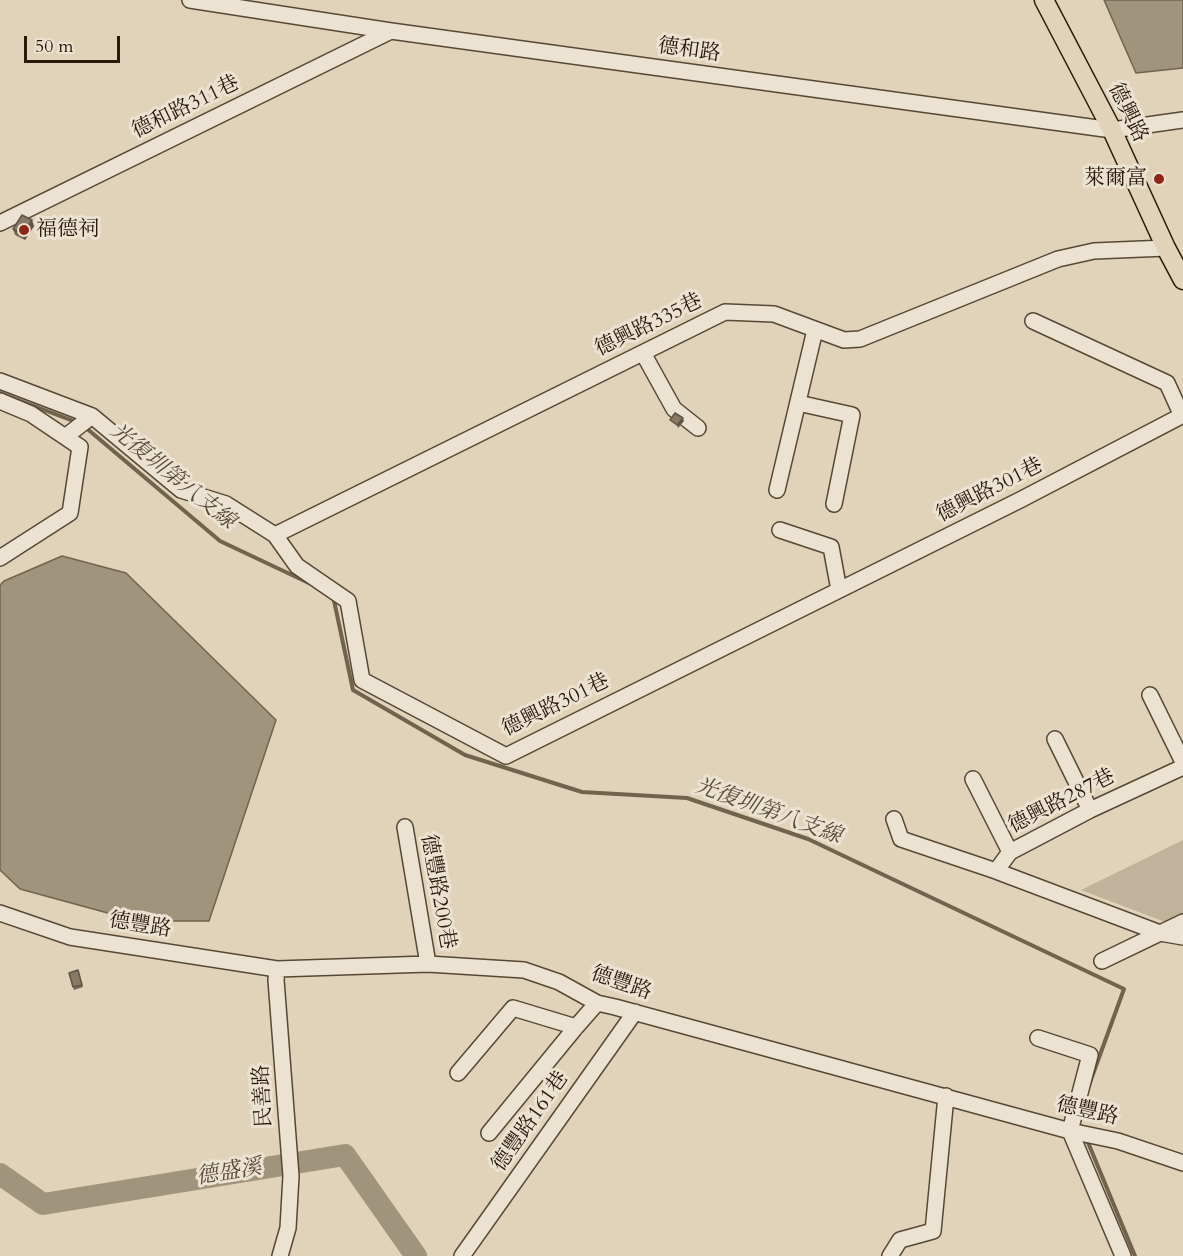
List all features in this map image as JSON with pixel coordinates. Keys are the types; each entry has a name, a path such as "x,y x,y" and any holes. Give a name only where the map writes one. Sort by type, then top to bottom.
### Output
{"main road":[{"name":"德興路","path":"1044,0 1112,130 1183,280"}],"street":[{"name":"德和路","path":"190,0 391,31 1112,130 1183,120"},
{"name":"德和路311巷","path":"0,223 391,31"},
{"name":"德興路335巷","path":"275,535 725,312 774,314 844,340 860,339 1058,258 1094,251 1166,248"},
{"path":"1033,321 1167,383 1182,415"},
{"path":"777,490 816,330"},
{"path":"643,353 674,409 699,428"},
{"name":"德興路301巷","path":"0,381 92,416 181,490 226,504 275,535 297,566 348,601 362,680 506,756 1020,500 1182,415"},
{"path":"0,401 31,414 80,447 70,513 0,558"},
{"path":"798,403 852,415 834,504"},
{"path":"65,437 92,416"},
{"path":"780,531 831,547 839,590"},
{"path":"1150,694 1183,762"},
{"path":"1055,739 1090,810"},
{"name":"德興路287巷","path":"996,871 1010,852 1090,810 1183,767"},
{"path":"973,779 1010,852"},
{"path":"894,819 901,839 996,871 1160,933 1183,937"},
{"name":"德豐路200巷","path":"405,827 428,964"},
{"name":"德豐路","path":"0,913 70,937 278,969 428,964 524,970 559,982 597,1003 1070,1131 1118,1141 1183,1163"},
{"path":"1102,961 1183,922"},
{"name":"民善路","path":"278,969 276,980 291,1176 288,1228 280,1256"},
{"path":"489,1133 597,1003"},
{"path":"458,1074 513,1008 576,1027"},
{"name":"德豐路161巷","path":"462,1256 635,1012"},
{"path":"1038,1038 1090,1055 1070,1131 1123,1256"},
{"path":"890,1256 900,1240 933,1231 946,1096"}],"shaded area":[{"path":"1104,0 1183,0 1183,68 1136,73"},
{"path":"62,556 126,573 276,720 209,921 137,921 20,889 0,870 0,585 4,581"},
{"path":"1183,840 1183,914 1165,922 1081,890"}],"building":[{"path":"22,215 32,220 23,235 13,229"},
{"path":"675,413 683,418 677,425 670,420"},
{"path":"78,970 82,985 73,987 69,973"}],"waterway":[{"name":"光復圳第八支線","path":"0,393 76,422"},
{"name":"光復圳第八支線","path":"85,427 220,541 311,584"},
{"name":"光復圳第八支線","path":"333,596 353,690 465,755 582,792 687,798 808,839 1124,989 1089,1085"},
{"name":"光復圳第八支線","path":"1087,1140 1135,1256"},
{"name":"德盛溪","path":"0,1174 43,1204 345,1155 416,1256"}],"place":[{"name":"萊爾富","path":"1159,179"},
{"name":"福德祠","path":"24,230"}]}
